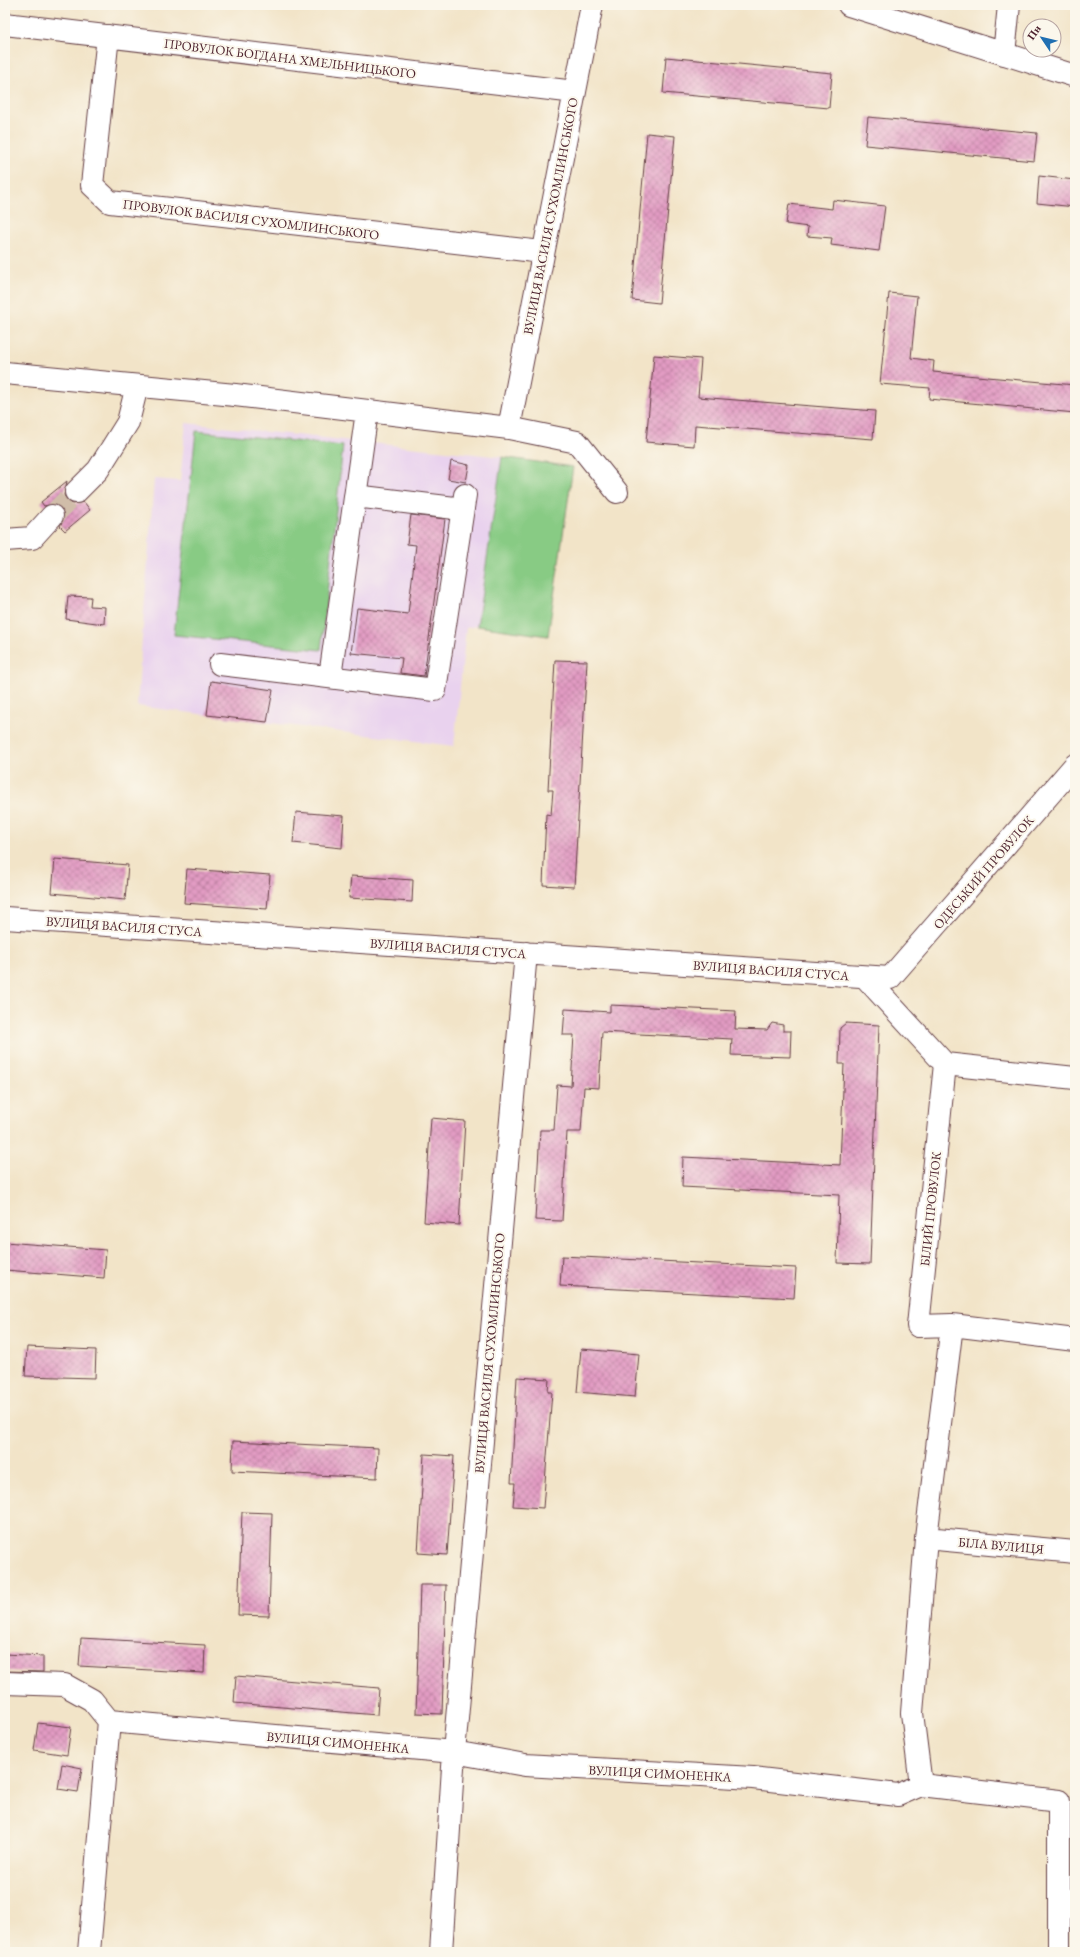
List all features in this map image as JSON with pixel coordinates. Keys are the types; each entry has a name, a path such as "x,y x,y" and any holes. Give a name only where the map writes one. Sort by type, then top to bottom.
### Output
{"street":[{"name":"ВУЛИЦЯ ВАСИЛЯ СУХОМЛИНСЬКОГО","path":"508,428 592,5"},
{"path":"849,5 1075,76"},
{"path":"1004,54 1009,5"},
{"name":"ПРОВУЛОК БОГДАНА ХМЕЛЬНИЦЬКОГО","path":"5,24 575,92"},
{"name":"ПРОВУЛОК ВАСИЛЯ СУХОМЛИНСЬКОГО","path":"108,36 92,185 110,202 542,252"},
{"path":"5,373 367,411 508,428 577,442 617,492"},
{"path":"76,492 98,470 128,422 137,386"},
{"path":"330,677 367,411"},
{"path":"220,664 435,690 464,502 355,496"},
{"path":"5,540 32,538 52,516"},
{"name":"ОДЕСЬКИЙ ПРОВУЛОК","path":"890,978 1075,765"},
{"name":"ВУЛИЦЯ ВАСИЛЯ СТУСА","path":"5,918 890,978"},
{"name":"ВУЛИЦЯ ВАСИЛЯ СУХОМЛИНСЬКОГО","path":"441,1952 454,1752 526,953"},
{"path":"865,977 945,1064 1075,1078"},
{"name":"БІЛИЙ ПРОВУЛОК","path":"945,1064 918,1326 952,1325 1075,1340"},
{"path":"952,1325 926,1538 912,1713 921,1785 1059,1801 1059,1952"},
{"name":"БІЛА ВУЛИЦЯ","path":"926,1538 1075,1552"},
{"path":"5,1683 65,1685 92,1700 109,1721 89,1952"},
{"name":"ВУЛИЦЯ СИМОНЕНКА","path":"109,1721 454,1752 525,1765 753,1778 898,1795 921,1785"}],"shaded area":[{"path":"186,423 502,457 573,467 548,636 477,626 466,628 454,746 137,706 154,479 180,481"}],"green space":[{"path":"196,431 343,446 321,650 174,635"},
{"path":"502,457 573,467 548,636 477,626"}],"building":[{"path":"666,57 832,73 829,108 663,93"},
{"path":"868,117 1037,133 1034,161 865,145"},
{"path":"647,133 675,136 659,303 632,300"},
{"path":"1039,176 1075,180 1075,207 1037,203"},
{"path":"833,200 885,206 879,251 831,245 832,238 807,236 808,227 786,224 789,204 832,209"},
{"path":"889,293 917,296 911,358 934,361 933,372 1075,385 1075,413 929,399 930,388 880,384"},
{"path":"654,355 701,359 698,397 875,411 873,439 695,425 694,446 646,442"},
{"path":"451,461 469,465 466,482 448,479"},
{"path":"67,481 64,495 67,501 73,504 84,502 90,510 65,531 60,526 64,518 64,513 61,507 54,504 44,506 41,502"},
{"path":"411,515 445,519 424,676 400,673 402,658 351,653 357,608 408,614 416,545 407,544"},
{"path":"68,596 91,597 90,606 105,607 104,624 66,619"},
{"path":"555,660 587,661 574,887 543,885 546,814 551,815 553,790 548,790"},
{"path":"211,681 273,690 267,722 207,715"},
{"path":"296,812 344,816 342,848 293,843"},
{"path":"55,859 128,865 125,900 52,893"},
{"path":"187,869 270,875 267,909 184,903"},
{"path":"351,876 413,880 412,902 349,898"},
{"path":"610,1005 736,1011 735,1029 767,1030 772,1023 783,1025 783,1031 791,1031 790,1057 731,1055 732,1039 602,1032 599,1088 584,1087 581,1132 567,1132 562,1221 535,1220 540,1130 554,1130 557,1085 571,1086 574,1035 563,1035 565,1009 610,1012"},
{"path":"846,1023 879,1025 870,1264 837,1263 839,1195 682,1187 683,1157 840,1165 844,1064 839,1064 840,1028"},
{"path":"431,1118 465,1121 459,1225 424,1222"},
{"path":"5,1242 106,1250 104,1278 5,1270"},
{"path":"562,1256 796,1268 794,1298 560,1286"},
{"path":"27,1347 96,1350 95,1378 25,1376"},
{"path":"581,1349 639,1354 635,1397 577,1392"},
{"path":"517,1377 549,1379 548,1392 552,1392 543,1508 513,1506 515,1483 511,1483"},
{"path":"233,1441 378,1448 377,1478 232,1471"},
{"path":"424,1454 454,1456 447,1555 418,1553"},
{"path":"242,1512 272,1513 269,1616 238,1615"},
{"path":"420,1585 446,1585 442,1714 416,1713"},
{"path":"81,1638 205,1645 204,1673 79,1666"},
{"path":"5,1654 43,1656 43,1672 5,1671"},
{"path":"236,1676 379,1688 377,1715 234,1703"},
{"path":"38,1723 71,1727 67,1755 34,1750"},
{"path":"62,1764 82,1768 78,1792 58,1789"}],"tunnel":[{"path":"52,516 76,492"}]}
